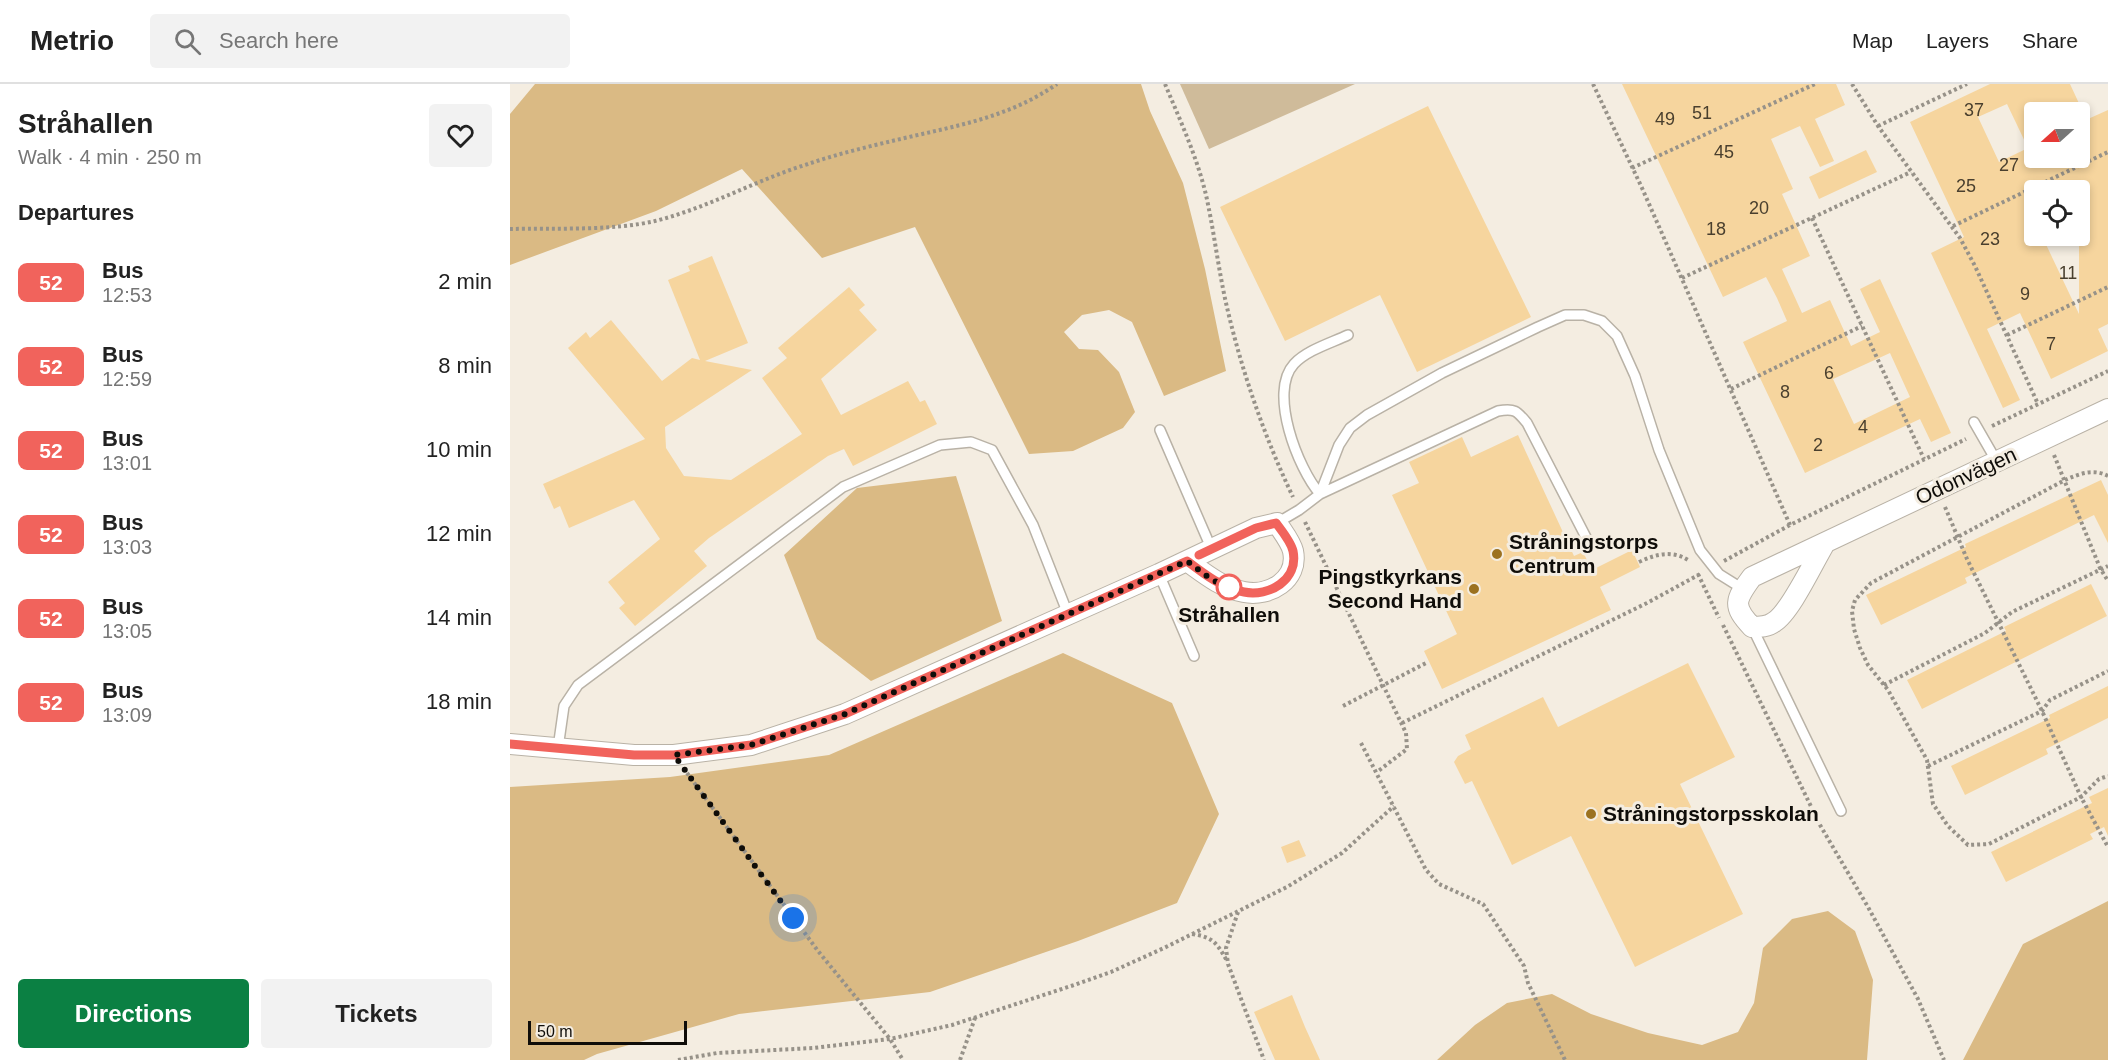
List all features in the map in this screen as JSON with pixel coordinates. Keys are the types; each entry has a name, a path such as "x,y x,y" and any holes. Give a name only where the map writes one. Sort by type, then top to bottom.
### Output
{"street":[{"name":"Odonvägen","path":"1743,589 1752,577 2108,409"},
{"path":"510,744 634,755 674,755 751,745 845,714 1159,574 1256,528 1276,523 1293,550 1292,566 1288,577 1272,590 1245,592 1229,587 1212,580 1187,561"},
{"path":"1743,589 1737,603 1739,614 1752,627 1761,627 1775,622 1786,610 1825,543"}],"lane":[{"path":"1320,494 1339,445 1350,428 1367,415 1442,374 1538,327 1565,315 1584,315 1602,321 1617,336 1635,375 1659,450 1700,550 1719,574 1743,589"},
{"path":"1320,494 1304,471 1291,433 1284,401 1286,380 1296,362 1348,335"},
{"path":"1276,523 1299,510 1320,494 1498,411 1508,410 1517,412 1527,423 1590,545"},
{"path":"1974,422 1997,462"},
{"path":"1160,430 1212,550"},
{"path":"558,748 564,706 578,685 843,487 940,445 971,442 992,450 1033,525 1068,614"},
{"path":"1159,574 1194,656"},
{"path":"1752,627 1841,812"}],"path":[{"path":"510,229 606,226 655,221 811,162 963,126 1003,113 1034,99 1057,84"},
{"path":"1593,84 1682,278 1790,525"},
{"path":"1632,168 1815,84"},
{"path":"1852,84 1878,126 1953,226 1975,266 2038,404"},
{"path":"1878,126 1967,84"},
{"path":"1953,226 2108,152"},
{"path":"1682,278 1911,172"},
{"path":"1812,218 1924,459"},
{"path":"2007,335 2108,287"},
{"path":"1731,389 1862,326"},
{"path":"1401,723 1647,603 1790,525 2108,371"},
{"path":"2048,438 2100,568 2108,581"},
{"path":"2108,476 2088,471 2065,480 1871,584 1855,600 1852,611 1854,629 1868,665 1884,685 1928,766 1934,804 1948,826 1968,845 1989,844 2081,797 2099,779 2108,776"},
{"path":"1938,490 1966,559 2042,711 2081,797 2108,847"},
{"path":"1639,562 1661,554 1678,554 1688,561 1698,575 1820,825 1906,975 1944,1060"},
{"path":"1884,685 1985,633 2012,612 2108,566"},
{"path":"1343,706 1428,662"},
{"path":"1928,766 2042,711 2050,700 2108,671"},
{"path":"1361,743 1426,870 1439,884 1483,904 1524,966 1528,983 1566,1060"},
{"path":"674,755 818,951 890,1039 903,1060"},
{"path":"678,1060 717,1053 813,1048 890,1039 975,1018 1112,972 1238,911 1325,865 1342,853 1394,806"},
{"path":"1228,964 1226,948 1238,911"},
{"path":"1192,934 1212,939 1228,964 1264,1060"},
{"path":"960,1060 975,1018"},
{"path":"717,1053 717,1060"}],"shaded area":[{"path":"535,84 1141,84 1150,111 1183,183 1205,269 1226,371 1164,396 1132,322 1109,310 1082,315 1064,332 1079,349 1098,350 1119,372 1135,412 1123,428 1073,451 1029,454 915,227 822,258 742,169 656,211 510,265 510,114"},
{"path":"1180,84 1355,84 1209,149"},
{"path":"956,476 1002,621 871,681 817,639 784,555 857,488"},
{"path":"1063,653 1172,703 1219,814 1177,903 1078,941 930,992 739,1014 597,1054 584,1060 510,1060 510,787 670,777 829,755"},
{"path":"2108,901 2108,1060 1963,1060 2023,944"},
{"path":"1828,911 1855,931 1873,980 1867,1060 1437,1060 1475,1025 1507,1003 1552,994 1591,1014 1648,1033 1702,1045 1738,1032 1754,1003 1763,948 1792,919"}],"building":[{"path":"1622,84 1836,84 1845,105 1815,119 1834,161 1820,167 1800,126 1771,139 1793,189 1782,194 1810,256 1782,269 1802,313 1830,300 1851,346 1880,332 1860,289 1880,279 1951,433 1931,442 1920,419 1805,473 1743,342 1787,321 1777,298 1766,277 1723,297","holes":["1890,353 1910,397 1854,424 1833,379"]},
{"path":"1990,84 2070,84 2078,102 2024,102 2024,140 2007,104 1978,117 1999,162 2024,150 2024,168 2090,168 2090,118 2108,110 2108,324 2098,329 2108,351 2051,379 2020,313 1987,329 2020,400 2003,408 1931,253 1964,237 1910,122","holes":["2024,180 2090,180 2090,246 2079,246 2079,314 2047,246 2024,246"]},
{"path":"1428,106 1531,317 1417,372 1380,295 1285,341 1220,207"},
{"path":"1866,150 1877,172 1819,199 1809,177"},
{"path":"712,256 748,343 705,361 752,370 665,427 666,448 684,476 731,480 802,434 762,378 787,358 778,348 849,287 865,305 859,310 877,330 821,379 841,415 908,381 920,402 925,400 937,424 853,466 844,449 828,456 709,538 694,551 707,566 635,626 619,608 625,603 608,582 660,539 634,500 569,528 560,506 554,509 543,484 645,439 568,348 586,332 590,338 611,320 662,381 692,358 700,360 668,280 690,271 688,266"},
{"name":"Stråningstorps Centrum","path":"1518,435 1574,556 1583,552 1592,570 1632,550 1640,567 1600,587 1611,610 1442,689 1424,651 1457,634 1392,495 1419,483 1409,462 1462,437 1471,457"},
{"path":"2101,480 2108,495 2108,543 2094,515 1965,578 1967,583 1881,625 1866,595 1966,547 1965,544"},
{"path":"2091,584 2107,616 1922,709 1907,680 2006,631 2004,627"},
{"name":"Stråningstorpsskolan","path":"1688,663 1735,757 1680,784 1743,914 1635,967 1571,836 1512,865 1472,781 1465,784 1454,762 1458,756 1471,749 1465,735 1543,697 1558,727"},
{"path":"2108,686 2108,718 2046,749 2048,754 1965,795 1951,766 2050,718 2049,715"},
{"path":"2108,788 2108,836 2104,827 2090,834 2093,839 2006,882 1991,852 2092,803 2089,797"},
{"path":"1299,840 1306,856 1287,863 1281,847"},
{"path":"1292,995 1320,1060 1275,1060 1254,1012"}],"bus line":[{"name":"52","path":"510,744 634,755 674,755 751,745 845,714 1187,561 1212,580 1229,587 1245,592 1260,593 1272,590 1288,577 1292,566 1293,550 1276,523 1256,528 1199,555"}],"place":[{"name":"Stråningstorps Centrum","path":"1497,554"},
{"name":"Stråhallen","path":"1229,587"},
{"name":"Pingstkyrkans Second Hand","path":"1474,589"},
{"name":"Stråningstorpsskolan","path":"1591,814"}],"route":[{"path":"793,918 674,755 751,745 845,714 1187,561 1212,580 1229,587"}]}
